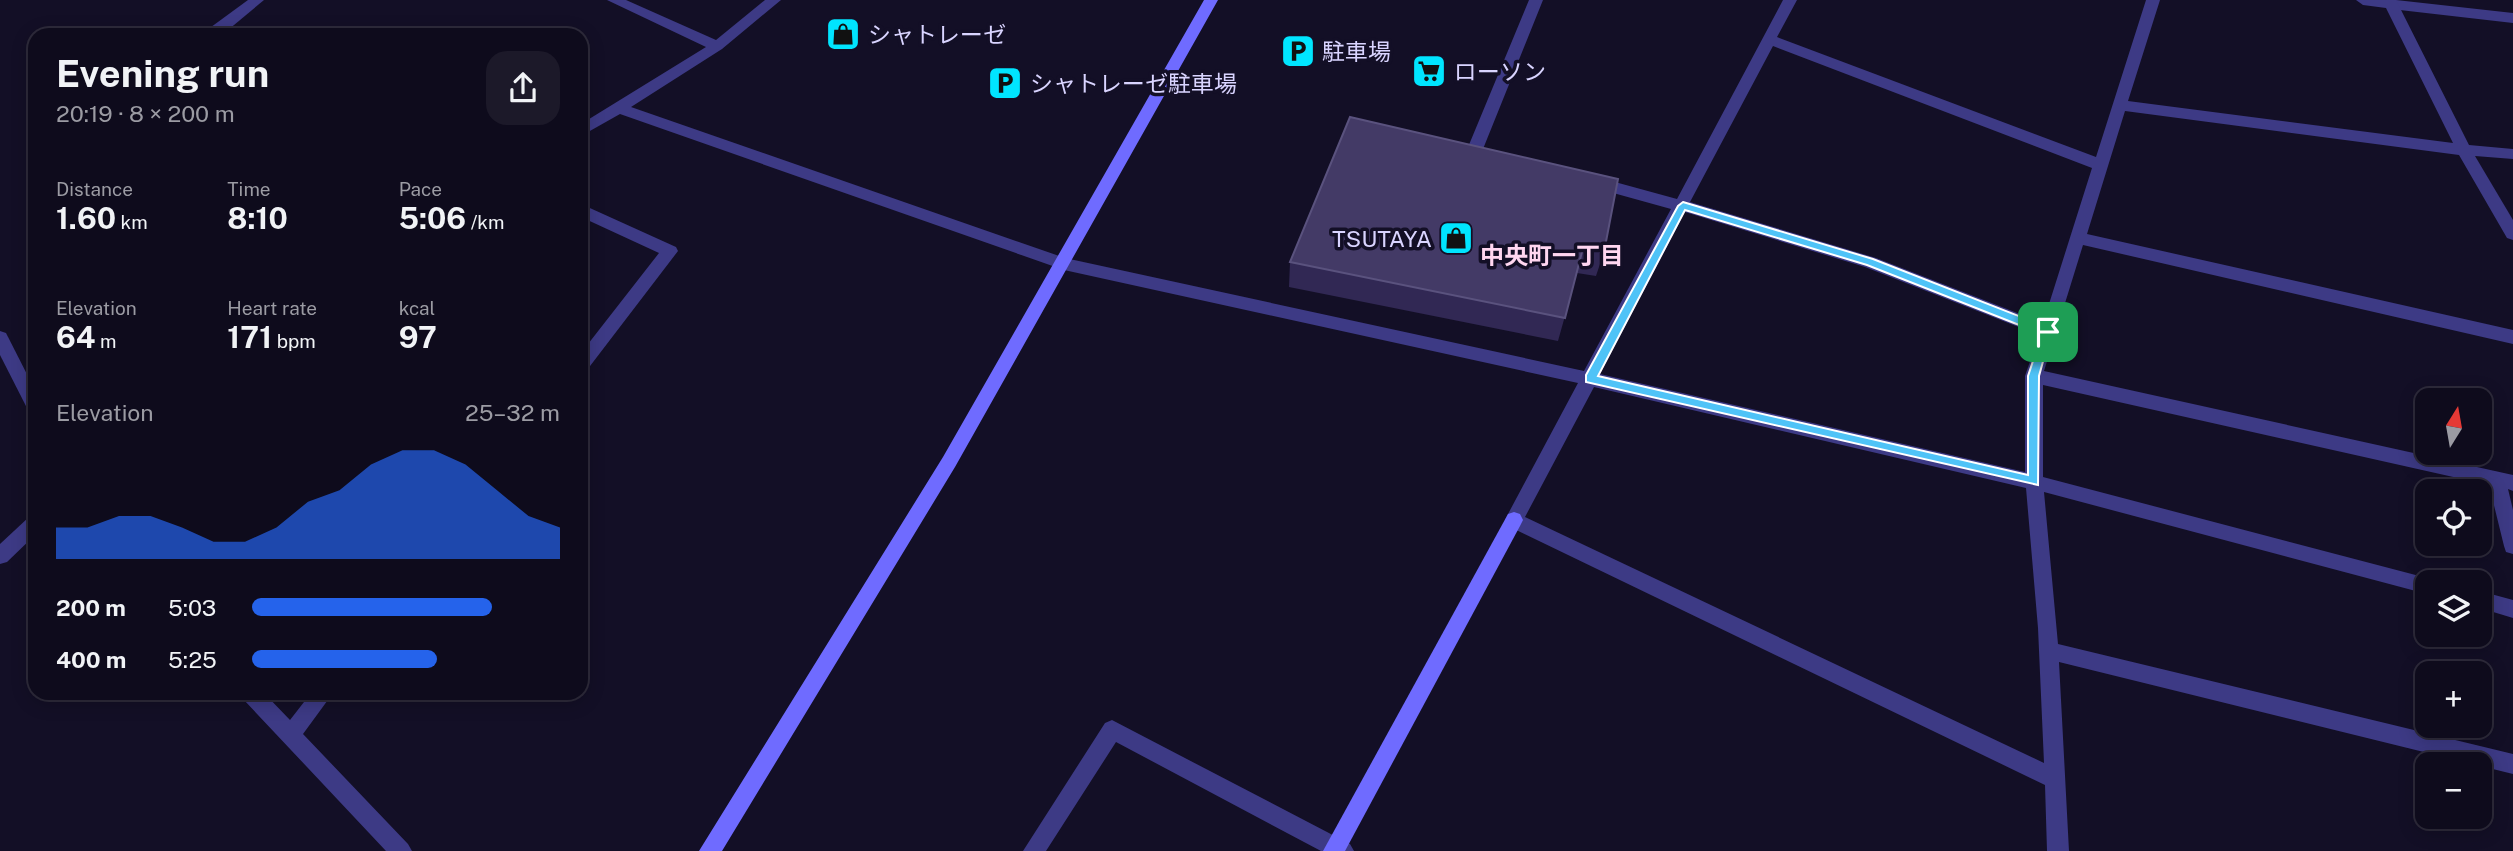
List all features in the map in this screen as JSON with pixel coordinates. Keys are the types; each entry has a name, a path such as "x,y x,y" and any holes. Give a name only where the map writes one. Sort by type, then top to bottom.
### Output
{"street":[{"path":"219,28 257,0"},
{"path":"614,0 717,46"},
{"path":"588,127 717,46 774,0"},
{"path":"710,851 949,462 1064,264 1211,0"},
{"path":"1500,159 1474,152 1536,0"},
{"path":"1034,851 1112,730 1338,850 1683,206 1790,0"},
{"path":"2058,851 2050,651 2034,482 2034,376 2153,0"},
{"path":"2363,0 2513,18"},
{"path":"2390,2 2464,150 2513,234"},
{"path":"1769,40 2101,165"},
{"path":"2120,105 2513,154"},
{"path":"619,108 1064,264 1590,379 2034,482 2415,583"},
{"path":"1578,179 1683,206 1870,262 2048,332"},
{"path":"588,213 670,251 588,356"},
{"path":"2077,238 2513,337"},
{"path":"0,338 28,393"},
{"path":"2034,376 2504,481 2513,546"},
{"path":"1514,520 2055,779"},
{"path":"0,556 28,530"},
{"path":"2492,603 2513,609"},
{"path":"2050,651 2513,764"},
{"path":"257,700 401,851"},
{"path":"290,736 318,700"}],"building":[{"name":"TSUTAYA","path":"1350,117 1618,179 1604,252 1583,248 1565,318 1290,262"}],"place":[{"name":"シャトレーゼ","path":"843,34"},
{"name":"駐車場","path":"1298,51"},
{"name":"ローソン","path":"1429,71"},
{"name":"シャトレーゼ駐車場","path":"1005,83"},
{"name":"TSUTAYA","path":"1456,238"}],"district":[{"name":"中央町一丁目","path":"1552,255"}],"route":[{"path":"1683,206 1870,262 2048,332 2034,376 2034,482 1590,379 1683,206"}]}
